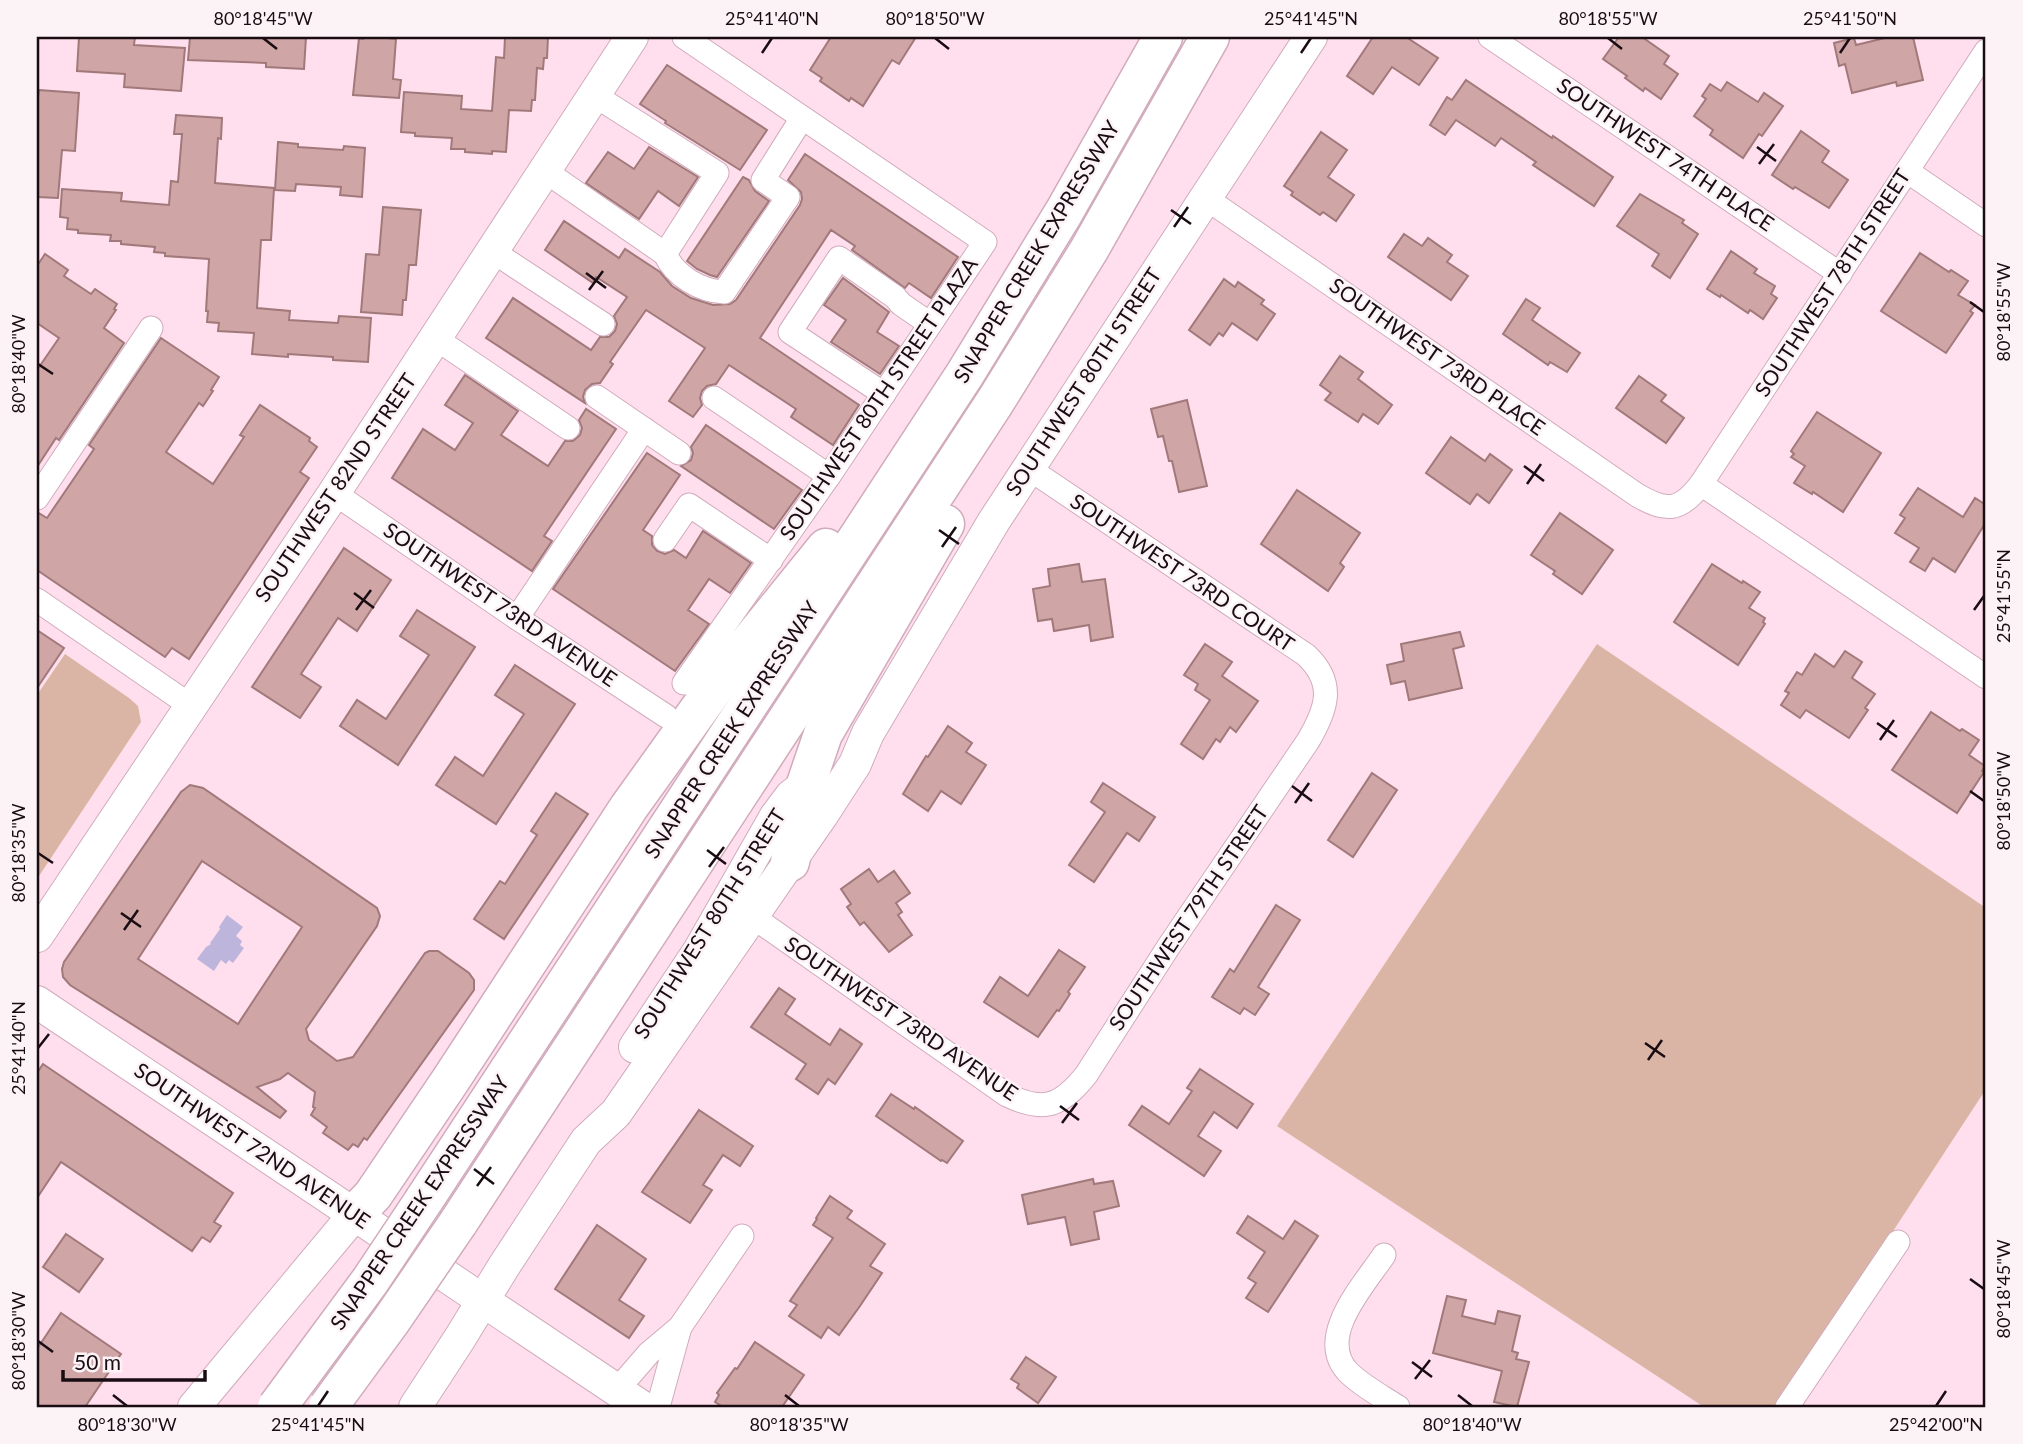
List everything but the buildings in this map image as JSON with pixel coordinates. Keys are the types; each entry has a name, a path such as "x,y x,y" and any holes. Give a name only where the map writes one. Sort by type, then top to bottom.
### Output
{"highway":[{"name":"SNAPPER CREEK EXPRESSWAY","path":"276,1407 362,1293 965,374 1064,212 1163,37"},
{"name":"SNAPPER CREEK EXPRESSWAY","path":"328,1407 458,1223 936,494 1070,281 1210,37"},
{"path":"790,862 806,784 817,749 830,721 1062,324 1070,281"},
{"path":"354,1215 379,1185 565,908 629,807 713,690 965,374"}],"street":[{"name":"SOUTHWEST 82ND STREET","path":"37,936 334,493 632,37"},
{"name":"SOUTHWEST 80TH STREET PLAZA","path":"684,37 985,242 829,476 684,683"},
{"name":"SOUTHWEST 80TH STREET","path":"415,1407 586,1141 616,1113 753,918 855,764 868,733 994,521 1311,37"},
{"name":"SOUTHWEST 74TH PLACE","path":"1490,37 1840,274"},
{"name":"SOUTHWEST 78TH STREET","path":"1673,508 1688,499 1701,484 1986,51"},
{"path":"594,95 717,173 664,254"},
{"path":"545,172 664,254 673,268 689,281 714,292 724,292 788,197 763,180 802,118"},
{"path":"1907,172 1986,225"},
{"name":"SOUTHWEST 73RD PLACE","path":"1205,197 1637,495 1655,505 1673,508"},
{"path":"492,251 603,324"},
{"path":"884,394 790,332 839,258 930,324"},
{"path":"37,498 151,328"},
{"path":"435,338 568,428"},
{"path":"597,397 679,453"},
{"path":"714,398 829,476"},
{"path":"517,618 643,429"},
{"name":"SOUTHWEST 73RD COURT","path":"1028,468 1306,656 1321,672 1326,686"},
{"path":"1701,484 1986,677"},
{"name":"SOUTHWEST 73RD AVENUE","path":"334,493 666,716"},
{"path":"666,540 689,505 771,560"},
{"path":"37,600 191,706"},
{"name":"SOUTHWEST 79TH STREET","path":"1055,1103 1072,1091 1094,1064 1169,946 1308,740 1323,709 1326,686"},
{"name":"SOUTHWEST 80TH STREET","path":"586,1141 598,1104 699,951 776,816 791,796 868,733"},
{"name":"SOUTHWEST 73RD AVENUE","path":"753,918 1007,1095 1033,1105 1055,1103"},
{"name":"SOUTHWEST 72ND AVENUE","path":"37,1002 629,1399"},
{"path":"194,1407 354,1215"},
{"path":"629,1399 649,1353 680,1328 742,1236"},
{"path":"1787,1407 1898,1242"},
{"path":"1384,1255 1342,1319 1336,1339 1339,1360 1349,1372 1398,1407"},
{"path":"658,1407 680,1328"},
{"path":"649,1353 669,1368"}],"shaded area":[{"path":"1597,644 1986,908 1986,1089 1778,1407 1704,1407 1277,1126"},
{"path":"65,654 138,706 141,722 37,879 37,695"},
{"path":"227,915 243,927 236,936 242,941 240,945 244,948 233,963 229,960 226,964 221,960 214,971 197,959 211,944"}]}
